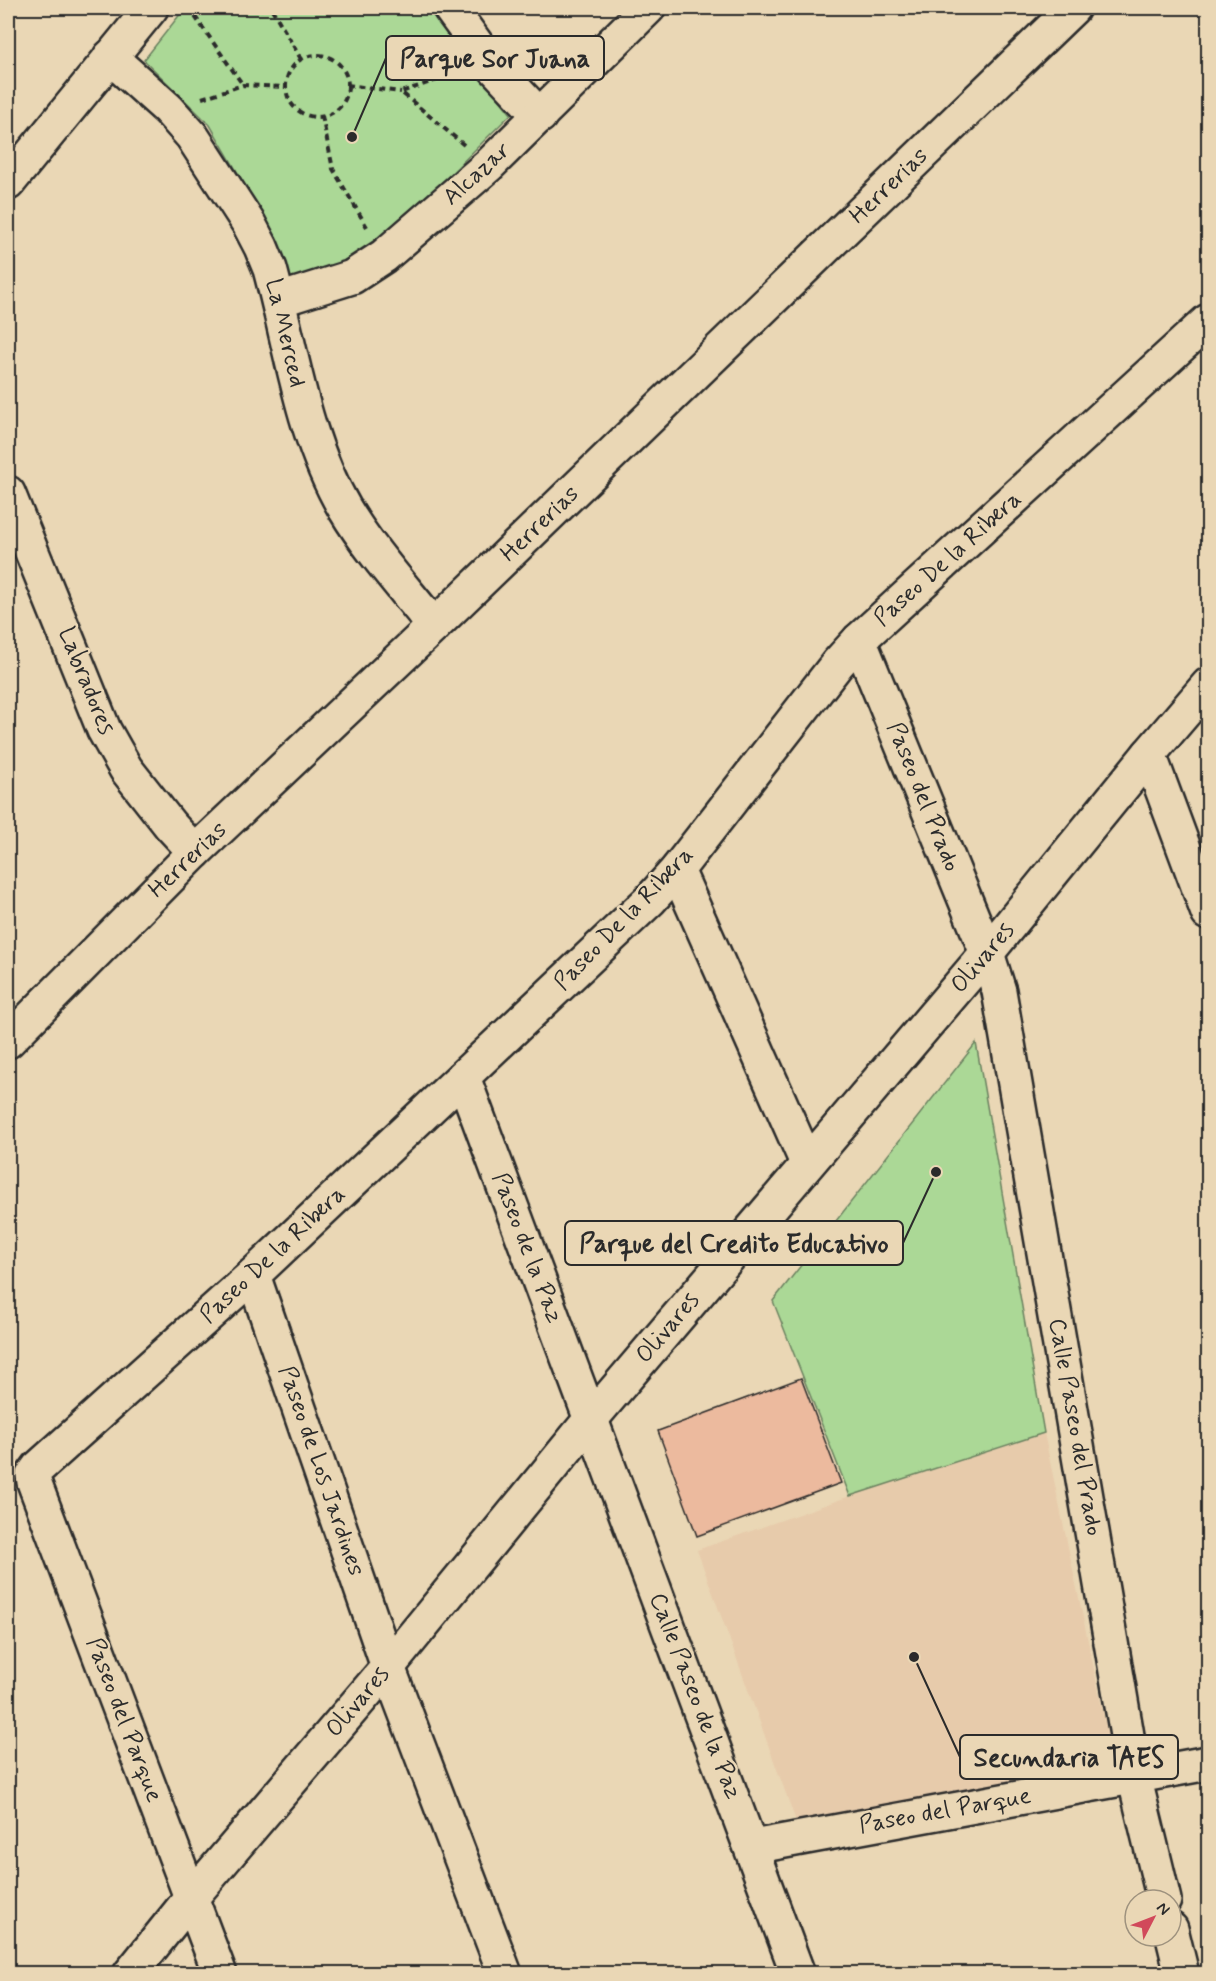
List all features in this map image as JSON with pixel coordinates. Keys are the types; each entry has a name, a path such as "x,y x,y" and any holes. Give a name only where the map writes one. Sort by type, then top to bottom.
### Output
{"street":[{"path":"8,183 151,8"},
{"path":"450,8 490,63 540,116"},
{"name":"Alcazar","path":"279,300 352,277 384,256 489,165 648,8"},
{"name":"Herrerias","path":"8,1041 195,852 434,626 1073,8"},
{"name":"La Merced","path":"110,57 168,109 192,136 249,224 270,269 305,417 331,483 360,532 434,626"},
{"name":"Paseo De la Ribera","path":"38,1468 253,1275 650,900 677,870 838,663 859,640 1209,321"},
{"name":"Labradores","path":"8,493 104,730 126,769 170,825 195,852"},
{"name":"Paseo del Prado","path":"859,640 987,953"},
{"name":"Olivares","path":"130,1974 191,1898 388,1667 591,1419 987,953 1149,754 1209,685"},
{"path":"1149,754 1209,913"},
{"path":"677,870 807,1163"},
{"name":"Calle Paseo del Prado","path":"987,953 999,991 1008,1032 1134,1776 1161,1888"},
{"name":"Paseo de la Paz","path":"463,1077 591,1419"},
{"name":"Paseo de Los Jardines","path":"253,1275 388,1667 505,1974"},
{"name":"Calle Paseo de la Paz","path":"591,1419 798,1974"},
{"name":"Paseo del Parque","path":"38,1468 33,1474 34,1482 220,1974"},
{"name":"Paseo del Parque","path":"752,1847 1209,1763"},
{"path":"1176,1948 1182,1974"}],"path":[{"path":"189,8 243,85"},
{"path":"251,8 254,10 272,8 301,59"},
{"path":"320,54 329,57 344,71 347,85 343,102 336,110 317,117 306,115 290,101 286,87 288,73 301,59 320,54"},
{"path":"347,85 401,92 490,63"},
{"path":"168,109 243,85 286,87"},
{"path":"401,92 489,165"},
{"path":"322,116 333,169 384,256"}],"shaded area":[{"path":"1044,1433 1114,1764 797,1824 697,1550 850,1496"}],"green space":[{"path":"185,8 427,8 511,114 374,250 288,287 256,204 210,125 144,60"},
{"path":"976,1043 1044,1433 850,1496 773,1301"}],"building":[{"path":"801,1378 841,1483 697,1536 658,1431"}],"place":[{"name":"Parque Sor Juana","path":"352,137"},
{"name":"Parque del Credito Educativo","path":"936,1172"},
{"name":"Secundaria TAES","path":"914,1657"}]}
